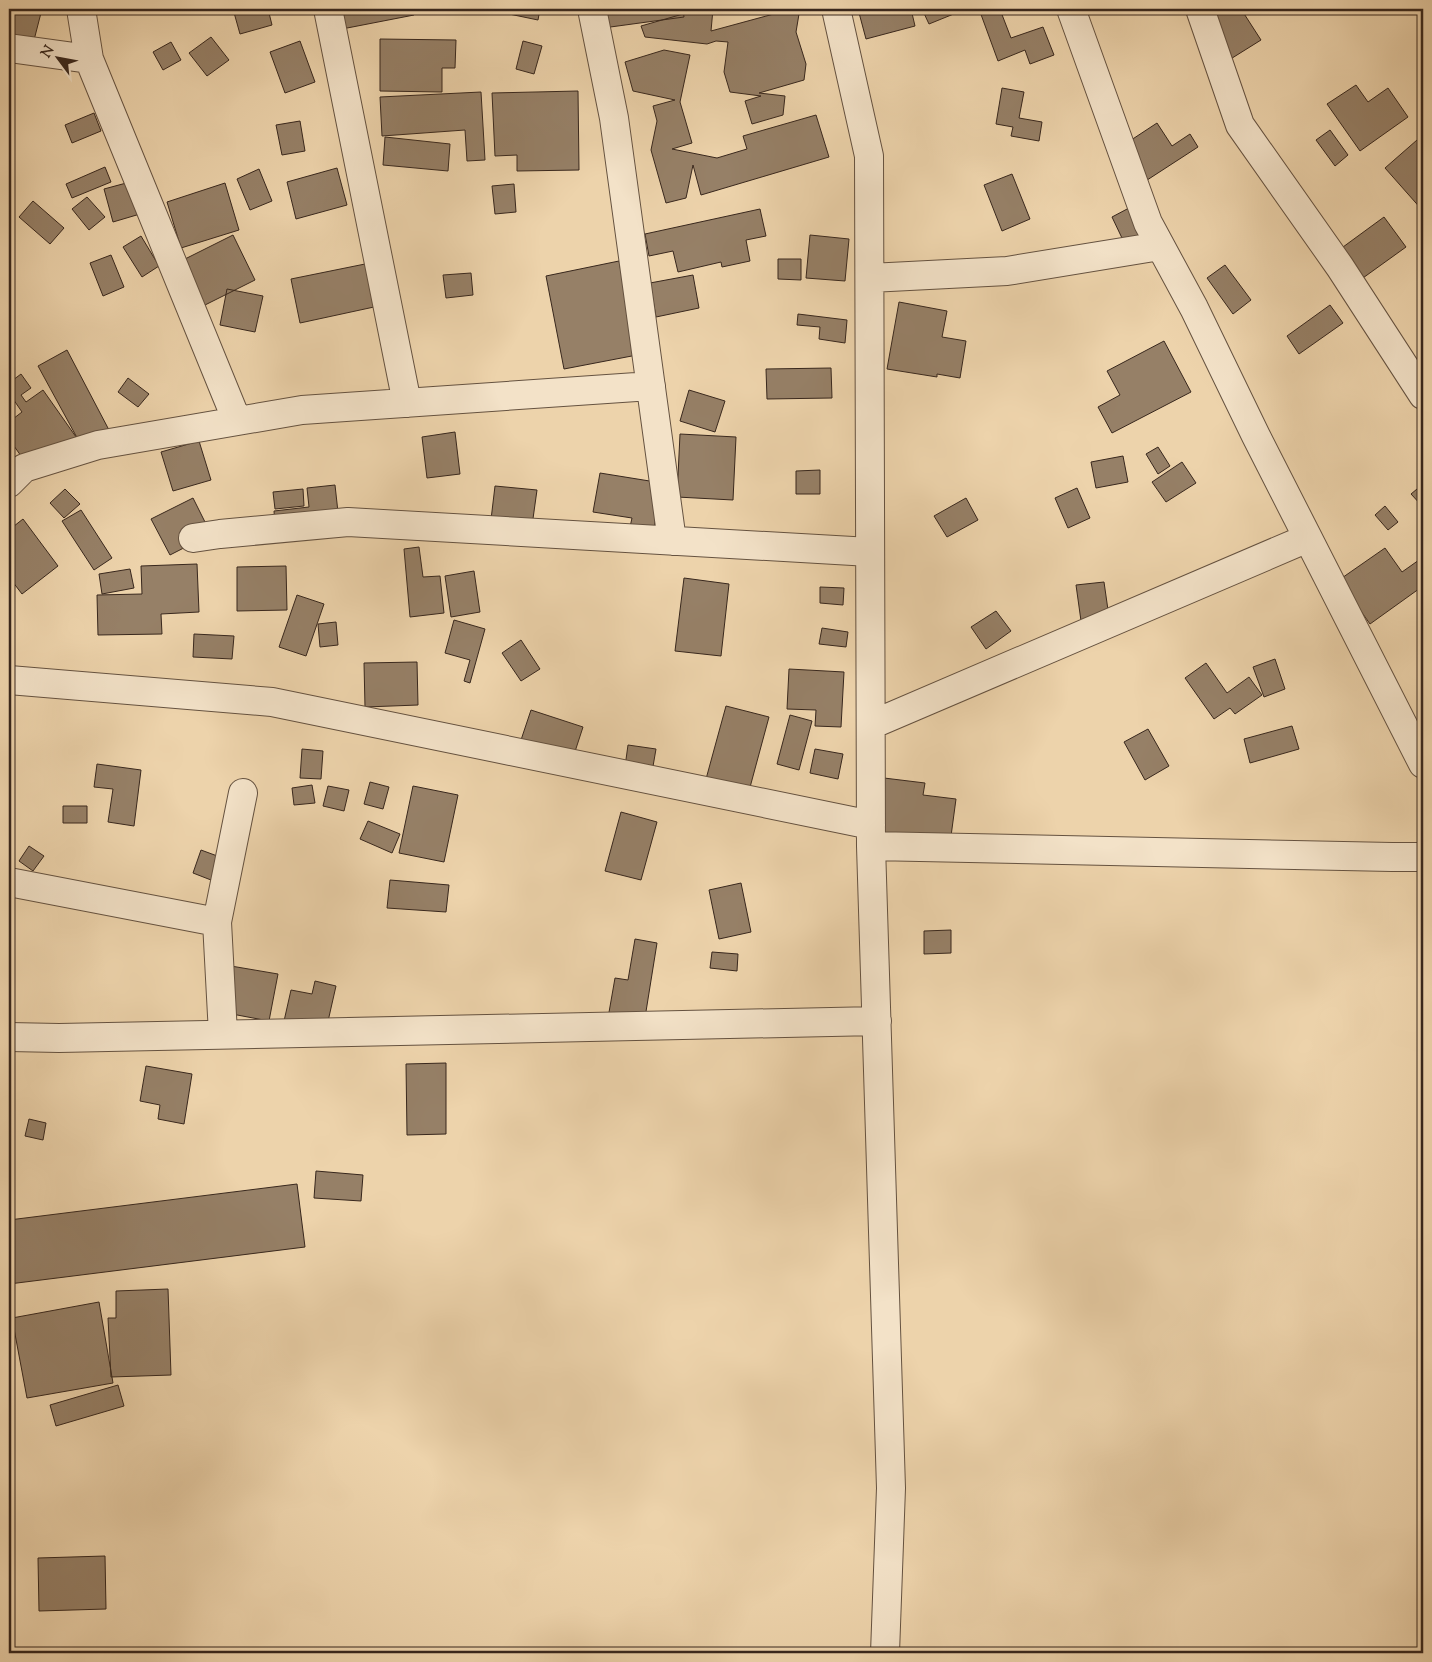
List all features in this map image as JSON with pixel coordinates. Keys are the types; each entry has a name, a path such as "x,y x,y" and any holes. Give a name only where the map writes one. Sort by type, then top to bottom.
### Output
{"street":[{"path":"81,9 89,59 237,421"},
{"path":"328,9 407,403"},
{"path":"592,9 614,118 672,541"},
{"path":"836,9 869,156 871,835 891,1488 885,1653"},
{"path":"1071,9 1148,222 1194,308 1256,436 1423,764"},
{"path":"1200,9 1240,125 1340,267 1423,395"},
{"path":"9,48 89,59"},
{"path":"870,278 1007,271 1160,246"},
{"path":"9,483 24,468 98,445 302,410 651,386"},
{"path":"193,538 348,522 870,552"},
{"path":"871,725 1308,538"},
{"path":"9,680 272,702 871,835 1392,858 1423,857"},
{"path":"223,1034 217,922 243,793"},
{"path":"9,882 217,922"},
{"path":"9,1037 59,1038 877,1021"}],"building":[{"path":"9,9 42,9 33,44 9,38"},
{"path":"233,9 268,9 272,25 240,34"},
{"path":"338,9 413,9 414,15 342,29"},
{"path":"485,9 540,9 538,20"},
{"path":"600,9 683,9 684,17 603,28"},
{"path":"684,9 713,9 711,31 781,12 799,14 796,32 806,64 804,80 759,93 785,96 783,115 752,124 745,101 761,96 730,92 724,72 728,42 716,41 707,44 645,37 641,26 683,14"},
{"path":"858,9 911,9 915,26 866,39"},
{"path":"922,9 966,9 929,24"},
{"path":"979,9 1009,9 1001,12 1011,38 1043,27 1054,55 1030,64 1025,50 998,61"},
{"path":"1195,9 1241,9 1261,40 1221,65"},
{"path":"211,37 229,60 207,76 189,53"},
{"path":"380,39 456,40 455,68 442,68 442,92 380,91"},
{"path":"300,41 315,82 285,93 270,52"},
{"path":"523,41 542,46 534,74 516,69"},
{"path":"171,42 181,60 163,70 153,52"},
{"path":"664,50 690,55 680,102 692,143 672,149 717,158 747,149 743,136 816,115 829,157 701,195 693,165 686,198 666,203 651,150 657,121 653,106 675,100 633,91 625,62"},
{"path":"1356,85 1368,102 1388,88 1408,117 1360,151 1327,104"},
{"path":"1002,88 1024,92 1019,118 1042,122 1039,141 1011,136 1013,127 996,124"},
{"path":"578,91 579,170 517,171 517,155 495,156 492,93"},
{"path":"481,92 485,160 467,161 465,130 382,136 380,97"},
{"path":"94,113 101,131 72,143 65,125"},
{"path":"300,121 305,151 282,155 276,125"},
{"path":"1157,123 1172,146 1190,134 1198,147 1141,184 1119,148"},
{"path":"1330,130 1348,155 1335,166 1316,140"},
{"path":"385,137 450,144 448,171 383,165"},
{"path":"1417,140 1423,147 1423,211 1385,168"},
{"path":"105,167 111,182 72,198 66,184"},
{"path":"337,168 347,205 296,219 287,182"},
{"path":"259,169 272,201 250,210 237,179"},
{"path":"1012,174 1030,219 1002,231 984,185"},
{"path":"130,182 140,214 113,222 104,189"},
{"path":"225,183 239,230 181,248 167,202"},
{"path":"514,184 516,212 495,214 492,186"},
{"path":"9,190 14,198 9,202"},
{"path":"87,197 105,217 89,230 72,209"},
{"path":"33,201 64,228 50,244 19,217"},
{"path":"1129,208 1148,248 1131,257 1112,217"},
{"path":"760,209 766,236 746,240 750,261 722,267 721,262 678,272 673,251 649,256 645,234"},
{"path":"1384,217 1406,247 1349,288 1328,258"},
{"path":"233,235 255,280 199,308 177,263"},
{"path":"810,235 849,239 845,281 806,278"},
{"path":"141,236 159,266 142,277 123,247"},
{"path":"111,255 124,287 103,296 90,263"},
{"path":"778,259 801,259 801,280 778,279"},
{"path":"619,261 637,355 564,369 546,276"},
{"path":"365,264 374,307 300,323 291,279"},
{"path":"1225,265 1251,300 1233,314 1207,278"},
{"path":"471,273 473,295 446,298 443,275"},
{"path":"693,275 699,308 656,317 650,283"},
{"path":"227,289 263,296 255,332 220,325"},
{"path":"899,302 947,311 942,337 966,341 960,378 937,374 937,377 887,369"},
{"path":"1330,305 1343,323 1299,354 1287,336"},
{"path":"798,314 847,320 845,343 819,339 820,327 797,325"},
{"path":"1164,341 1191,392 1112,433 1098,407 1120,395 1107,371"},
{"path":"67,350 109,430 81,445 38,366"},
{"path":"831,368 832,398 767,399 766,369"},
{"path":"21,374 31,388 21,395 26,402 43,390 81,444 36,477 9,439 9,422 22,412 9,393 9,383"},
{"path":"128,378 149,394 138,407 118,392"},
{"path":"689,390 725,401 715,432 680,421"},
{"path":"455,432 460,474 427,478 422,437"},
{"path":"680,434 736,437 733,500 677,497"},
{"path":"199,441 211,480 173,491 161,452"},
{"path":"1158,447 1170,466 1158,474 1146,454"},
{"path":"1123,456 1128,482 1096,488 1091,462"},
{"path":"1182,462 1196,483 1166,502 1152,482"},
{"path":"820,470 820,494 796,494 796,471"},
{"path":"600,473 662,483 652,540 628,536 632,518 593,512"},
{"path":"1423,484 1423,507 1411,494"},
{"path":"335,485 340,530 276,538 274,511 309,507 307,488"},
{"path":"495,486 537,490 531,533 490,528"},
{"path":"1077,488 1090,518 1068,528 1055,498"},
{"path":"65,489 80,504 64,518 50,503"},
{"path":"303,489 304,506 275,509 273,492"},
{"path":"193,498 211,534 170,555 151,519"},
{"path":"966,498 978,520 947,537 934,516"},
{"path":"1385,506 1398,522 1388,530 1375,515"},
{"path":"81,510 112,558 94,570 62,521"},
{"path":"23,519 58,566 22,594 9,577 9,530"},
{"path":"419,547 423,577 440,576 444,613 410,617 404,549"},
{"path":"1385,548 1402,572 1419,560 1423,566 1423,586 1370,624 1339,580"},
{"path":"197,564 199,612 161,614 162,634 98,635 97,595 142,594 141,566"},
{"path":"286,566 287,610 237,611 237,567"},
{"path":"130,569 134,588 102,594 99,574"},
{"path":"474,571 480,612 451,617 445,576"},
{"path":"684,578 729,584 721,656 675,651"},
{"path":"1104,582 1110,624 1082,628 1076,585"},
{"path":"820,587 844,588 843,605 820,603"},
{"path":"297,595 324,604 306,656 279,647"},
{"path":"996,611 1011,631 986,649 971,627"},
{"path":"454,620 485,629 470,683 464,681 470,660 445,653"},
{"path":"336,622 338,645 320,647 318,624"},
{"path":"822,628 848,632 846,647 819,644"},
{"path":"194,634 234,636 232,659 193,657"},
{"path":"521,640 540,669 521,681 502,653"},
{"path":"1275,659 1285,689 1264,697 1253,667"},
{"path":"417,662 418,705 365,707 364,663"},
{"path":"1206,663 1227,693 1249,677 1262,695 1235,714 1230,708 1214,719 1185,678"},
{"path":"789,669 844,672 841,727 815,726 816,710 787,709"},
{"path":"726,706 769,717 749,791 706,779"},
{"path":"531,710 583,727 570,767 518,749"},
{"path":"790,715 812,721 799,770 777,764"},
{"path":"1292,726 1299,749 1250,763 1244,739"},
{"path":"1148,729 1169,766 1145,780 1124,742"},
{"path":"628,745 656,749 651,778 624,774"},
{"path":"302,749 323,751 321,779 300,778"},
{"path":"815,749 843,754 838,779 810,773"},
{"path":"97,764 141,770 134,826 108,822 113,789 94,787"},
{"path":"884,778 925,783 923,795 956,799 949,851 876,842"},
{"path":"370,782 389,787 383,809 364,804"},
{"path":"312,785 315,803 294,805 292,788"},
{"path":"328,786 349,790 344,811 323,806"},
{"path":"413,786 458,795 444,862 399,853"},
{"path":"63,806 87,806 87,823 63,823"},
{"path":"621,812 657,822 641,880 605,871"},
{"path":"368,821 400,834 392,853 360,839"},
{"path":"29,846 44,856 33,871 19,861"},
{"path":"201,850 220,857 211,880 193,873"},
{"path":"390,880 449,885 446,912 387,908"},
{"path":"741,883 751,932 719,939 709,890"},
{"path":"951,930 951,953 924,954 924,931"},
{"path":"635,939 657,943 644,1024 608,1018 615,978 628,980"},
{"path":"712,952 738,954 737,971 710,968"},
{"path":"225,965 278,974 269,1021 216,1011"},
{"path":"315,981 336,986 324,1039 282,1030 291,990 312,994"},
{"path":"446,1063 446,1134 407,1135 406,1064"},
{"path":"146,1066 192,1074 184,1124 158,1119 160,1105 140,1101"},
{"path":"29,1119 46,1123 43,1140 25,1136"},
{"path":"316,1171 363,1175 361,1201 314,1198"},
{"path":"297,1184 305,1247 9,1284 9,1220"},
{"path":"168,1289 171,1375 111,1377 108,1318 116,1318 116,1291"},
{"path":"99,1302 113,1383 27,1398 12,1318"},
{"path":"118,1385 124,1406 56,1426 50,1405"},
{"path":"105,1556 106,1609 39,1611 38,1558"}]}
